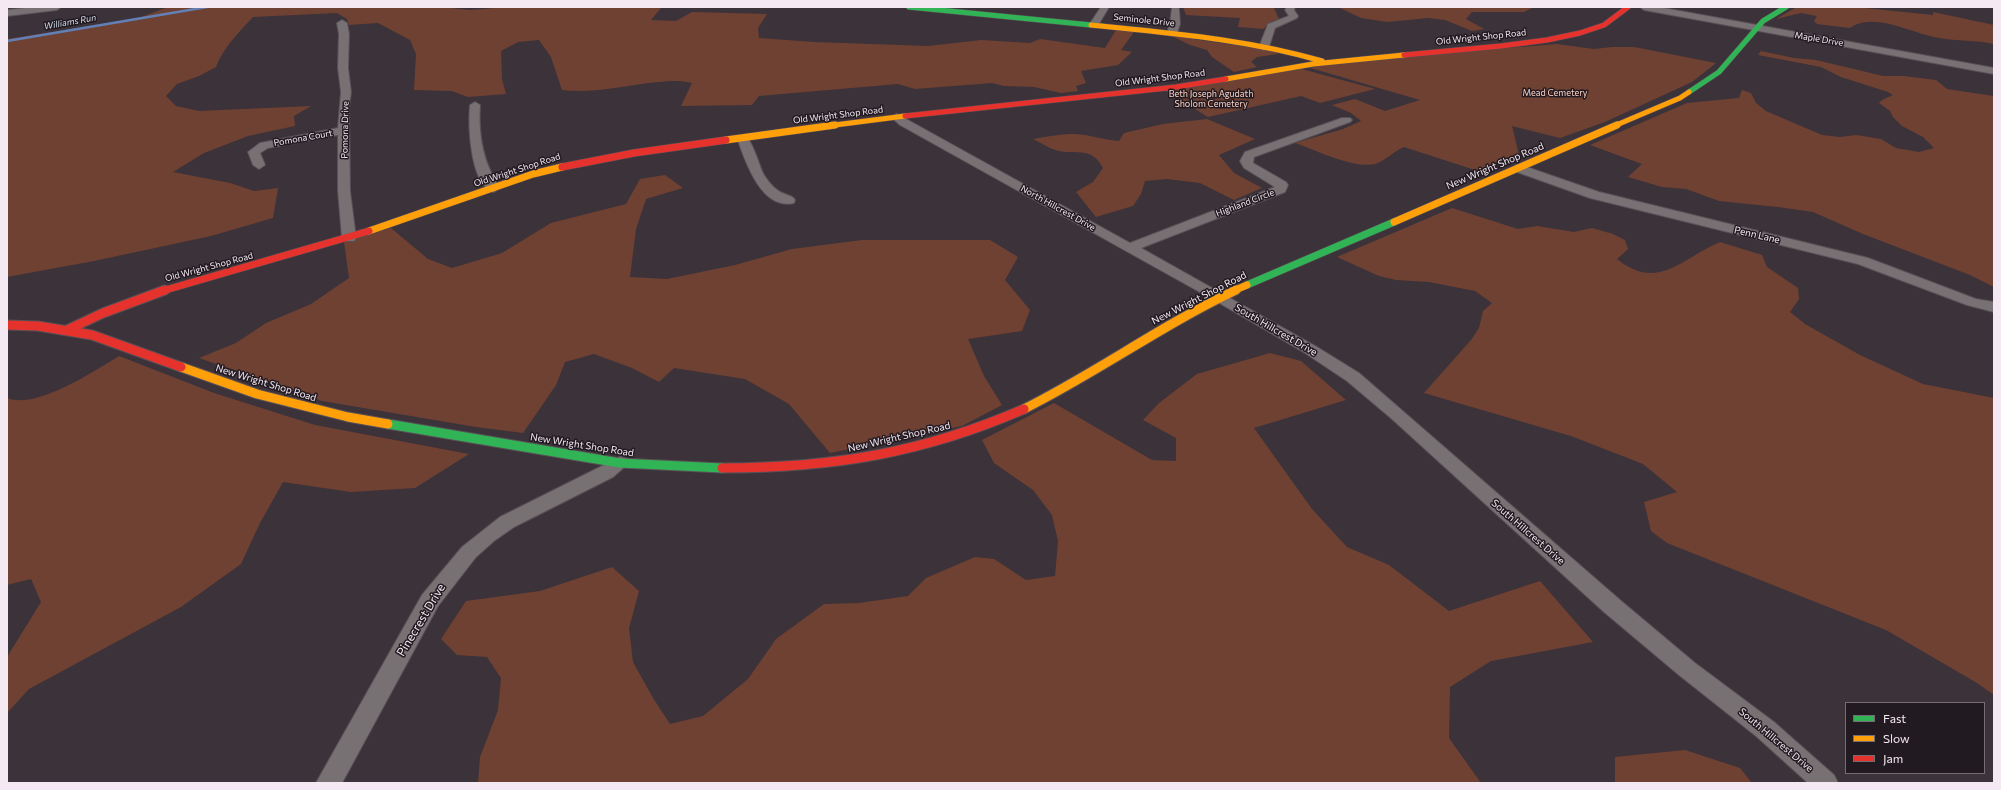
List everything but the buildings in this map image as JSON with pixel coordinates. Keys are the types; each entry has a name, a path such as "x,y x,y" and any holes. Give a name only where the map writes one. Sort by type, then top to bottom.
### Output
{"street":[{"path":"7,13 57,7"},
{"name":"Seminole Drive","path":"909,7 1172,33 1304,54 1327,63"},
{"path":"1094,25 1105,7"},
{"path":"1264,47 1268,39 1271,26 1293,18 1294,16 1289,10 1290,7"},
{"name":"Old Wright Shop Road","path":"67,330 105,312 146,296 349,238 494,188 576,163 897,117 1176,88 1327,63 1502,46 1547,40 1604,25 1628,7"},
{"name":"Maple Drive","path":"1644,7 1994,71"},
{"name":"New Wright Shop Road","path":"7,325 67,330 107,339 213,379 306,407 348,417 620,463 663,468 717,470 791,466 842,461 926,444 994,422 1032,405 1077,381 1152,334 1219,297 1659,108 1693,90 1719,72 1758,27 1772,15 1786,7"},
{"path":"1172,33 1176,24 1175,9"},
{"name":"Pomona Drive","path":"342,23 344,34 344,191 349,238"},
{"path":"475,105 473,119 478,157 483,174 494,188"},
{"name":"North Hillcrest Drive","path":"897,117 911,128 1219,297"},
{"name":"Highland Circle","path":"1129,248 1281,189 1282,186 1278,183 1248,165 1246,161 1249,155 1346,120"},
{"name":"Pomona Court","path":"259,165 254,152 264,145 345,130"},
{"path":"743,138 760,180 765,188 776,196 789,200"},
{"name":"Penn Lane","path":"1518,168 1595,195 1863,261 1972,302 1994,307"},
{"name":"South Hillcrest Drive","path":"1219,297 1312,350 1353,377 1383,401 1612,606 1687,669 1765,729 1825,783"},
{"name":"Pinecrest Drive","path":"330,783 430,602 470,552 507,522 606,473 620,463"}],"green space":[{"path":"168,7 441,7 470,10 508,7 661,8 651,20 676,21 692,12 767,14 758,28 759,38 814,42 928,46 981,40 1030,43 1040,39 1105,48 1116,30 1134,32 1121,50 1132,52 1118,65 1081,71 1086,83 1076,86 1078,91 1061,93 1034,87 1004,86 992,83 915,89 898,84 759,96 752,105 681,106 692,83 671,81 586,91 562,90 551,57 539,40 518,42 501,51 502,79 506,94 468,97 452,91 414,90 416,54 410,40 378,23 349,25 347,19 337,13 253,17 227,47 216,67 199,76 177,84 166,96 176,106 199,111 311,106 294,116 295,126 248,136 204,153 173,172 230,183 254,191 278,188 273,218 211,236 94,261 7,277 7,39 136,19"},
{"path":"1183,7 1269,7 1274,8 1279,19 1272,21 1263,29 1238,27 1240,18 1186,15"},
{"path":"1338,7 1552,7 1532,8 1524,12 1472,12 1466,19 1484,29 1472,31 1445,20 1428,18 1387,22 1361,18"},
{"path":"1797,7 1855,7 1933,15 1933,12 1994,25 1994,44 1939,38 1882,23 1860,23 1850,28 1817,24 1814,21 1817,16 1801,13 1776,19"},
{"path":"1172,36 1277,51 1278,54 1257,57 1251,62 1257,67 1234,72 1212,57 1207,50 1190,45"},
{"name":"Mead Cemetery","path":"1557,44 1594,49 1634,47 1716,63 1692,82 1605,122 1560,138 1512,126 1519,155 1478,171 1404,147 1379,163 1366,165 1346,161 1295,143 1343,129 1361,121 1351,113 1332,105 1355,99 1385,111 1420,100 1307,67 1386,58"},
{"path":"1761,51 1794,58 1816,60 1883,76 1904,76 1936,80 1947,89 1994,96 1994,287 1970,275 1863,234 1813,212 1719,201 1686,189 1662,187 1628,177 1642,164 1590,145 1687,103 1739,98 1742,90 1751,93 1756,103 1766,111 1822,135 1840,137 1856,135 1881,139 1896,148 1919,152 1934,148 1923,137 1902,126 1893,117 1890,111 1879,103 1893,95 1888,92 1841,77 1821,67 1758,55"},
{"name":"Beth Joseph Agudath Sholom Cemetery","path":"1298,68 1375,89 1320,103 1301,96 1208,117 1166,91"},
{"path":"1207,119 1255,139 1219,155 1234,173 1262,188 1234,200 1200,183 1167,179 1145,181 1141,194 1133,206 1096,217 1076,192 1093,182 1103,168 1098,161 1089,154 1059,151 1033,139 1072,134 1119,141 1124,133 1163,124"},
{"path":"665,175 683,188 646,199 636,229 630,277 667,279 735,265 792,249 862,240 990,240 1018,257 1005,280 1030,310 1022,331 968,339 984,376 1002,405 962,426 830,453 789,404 745,379 674,368 659,382 632,368 594,354 565,362 556,385 523,433 476,427 322,401 199,358 236,343 266,323 311,304 349,278 344,242 391,228 428,259 452,268 502,253 551,223 626,204 640,179"},
{"path":"1452,208 1518,229 1537,226 1574,232 1592,228 1613,234 1625,240 1628,249 1617,259 1632,268 1645,273 1670,269 1720,242 1762,255 1767,267 1798,288 1799,299 1790,312 1805,324 1860,355 1923,384 1994,398 1994,695 1977,683 1886,630 1667,543 1651,531 1644,502 1677,492 1643,464 1571,436 1424,393 1471,340 1479,328 1483,311 1492,303 1475,291 1429,282 1396,280 1379,276 1337,257"},
{"path":"1270,353 1301,361 1346,400 1254,428 1312,509 1347,547 1389,565 1449,611 1540,581 1593,642 1491,661 1450,687 1449,738 1481,783 478,783 480,757 498,710 501,678 487,657 457,655 441,639 466,601 540,591 612,567 639,591 629,628 633,662 653,698 670,724 703,716 748,679 776,639 824,604 859,603 908,596 926,578 975,557 994,559 1026,580 1055,576 1058,541 1052,515 1033,490 994,463 982,440 1054,403 1152,460 1176,461 1176,438 1143,420 1159,403 1197,374"},
{"path":"119,356 214,393 315,425 469,454 415,488 351,492 283,482 260,523 241,564 181,607 29,689 7,713 7,657 41,602 31,579 7,585 7,398 19,400 33,399 49,394 80,379"},
{"path":"1685,750 1740,768 1752,783 1615,783 1615,757"}],"waterway":[{"name":"Williams Run","path":"7,41 207,7"}],"traffic: fast":[{"path":"909,7 1091,25"},
{"path":"1689,92 1719,72 1763,21 1786,7"},
{"path":"1247,285 1394,222"},
{"path":"388,424 620,463 722,468"}],"traffic: slow":[{"path":"1091,25 1208,37 1295,53 1322,61"},
{"path":"1226,79 1313,64 1404,55"},
{"path":"1394,222 1680,98 1689,92"},
{"path":"726,140 905,116"},
{"path":"369,231 533,174 562,167"},
{"path":"1024,409 1080,379 1190,314 1247,285"},
{"path":"181,367 257,394 348,417 388,424"}],"traffic: jam":[{"path":"1404,55 1501,46 1547,40 1580,33 1604,25 1628,7"},
{"path":"905,116 1176,87 1226,79"},
{"path":"562,167 634,153 726,140"},
{"path":"67,330 103,313 177,286 369,231"},
{"path":"7,325 38,326 92,335 181,367"},
{"path":"722,468 799,466 877,456 915,448 952,437 989,424 1024,409"}]}
